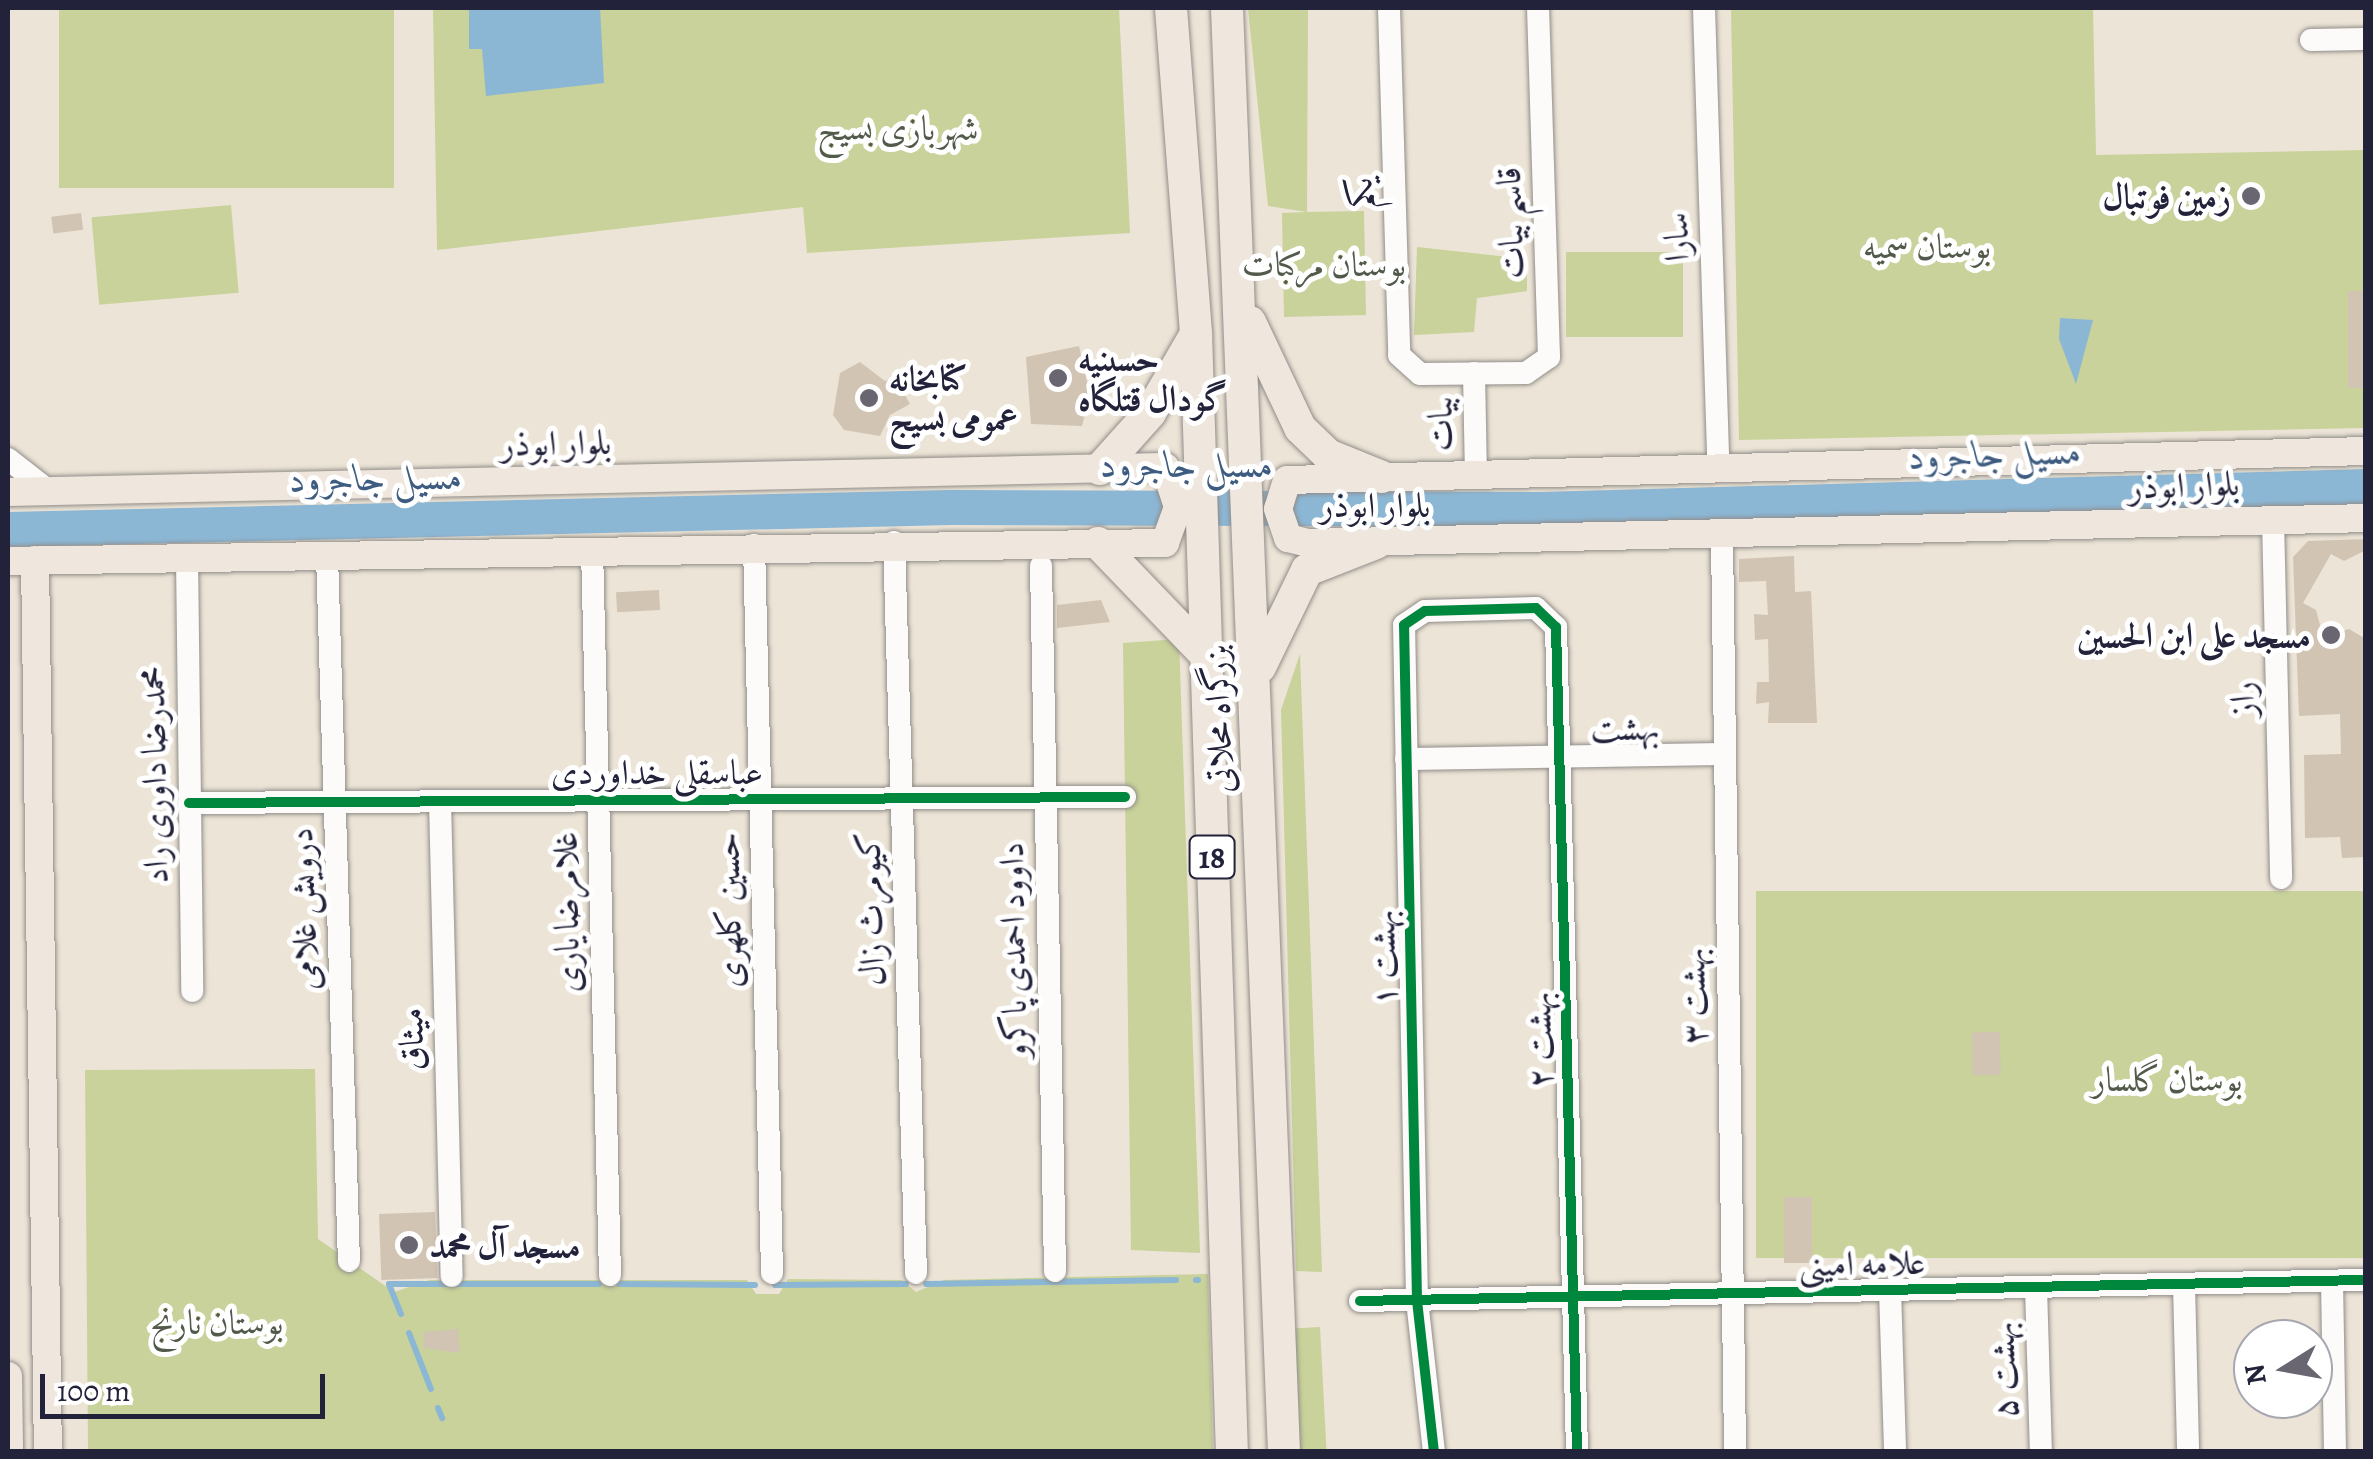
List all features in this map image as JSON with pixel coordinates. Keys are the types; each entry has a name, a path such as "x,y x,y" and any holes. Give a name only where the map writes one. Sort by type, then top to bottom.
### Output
{"highway":[{"name":"بزرگراه محلاتی","path":"1172,8 1196,334 1181,506 1204,652 1232,1452"},
{"name":"بزرگراه محلاتی","path":"1227,8 1272,1057 1284,1452"},
{"path":"1176,62 1193,26 1218,26 1228,42"},
{"path":"1240,296 1300,428 1328,455 1382,477"},
{"path":"1100,469 1150,413 1196,334"},
{"path":"1098,542 1204,652"},
{"path":"1256,676 1306,570 1376,543"},
{"path":"1221,1054 1246,1090 1260,1082 1272,1057"},
{"path":"1225,1194 1247,1169 1276,1191"}],"main road":[{"name":"بلوار ابوذر","path":"2366,451 1718,463 1286,480 1278,509 1288,538 1376,543 1722,539 2366,518"},
{"name":"بلوار ابوذر","path":"8,492 1100,469 1181,506"},
{"path":"48,1452 21,560 894,542 1098,542 1181,506"},
{"path":"8,1376 8,1452"}],"street":[{"name":"یکم","path":"1389,8 1399,356 1420,374 1474,374"},
{"name":"قاسم بیات","path":"1474,374 1526,373 1549,358 1538,8"},
{"name":"سارا","path":"1704,8 1718,463"},
{"path":"2311,40 2366,40"},
{"name":"بیات","path":"1474,374 1476,474"},
{"path":"8,460 48,491"},
{"name":"راز","path":"2272,519 2281,878"},
{"name":"بهشت ۳","path":"1722,539 1735,1452"},
{"name":"کیومرث زال","path":"894,542 916,1272"},
{"name":"حسین کلهری","path":"754,545 772,1274"},
{"name":"غلامرضا یاری","path":"592,549 610,1274"},
{"name":"درویش غلامی","path":"327,555 349,1261"},
{"name":"محمدرضا داوری راد","path":"186,557 192,991"},
{"name":"داوود احمدی پاکرو","path":"1041,566 1055,1272"},
{"name":"بهشت ۱","path":"1434,1452 1417,1300 1404,625 1426,611 1536,608 1556,627"},
{"name":"بهشت ۲","path":"1556,627 1577,1452"},
{"name":"بهشت","path":"1406,759 1725,754"},
{"name":"عباسقلی خداوردی","path":"189,803 1125,797"},
{"name":"میثاق","path":"440,801 452,1276"},
{"path":"2332,1280 2335,1452"},
{"name":"علامه امینی","path":"1360,1301 2366,1280"},
{"path":"2184,1284 2188,1452"},
{"name":"بهشت ۵","path":"2036,1287 2041,1452"},
{"path":"1890,1290 1895,1452"}],"green space":[{"path":"59,8 394,8 394,188 59,188"},
{"name":"شهربازی بسیج","path":"433,8 1119,8 1130,233 807,253 803,207 437,250"},
{"path":"1248,8 1308,8 1307,212 1268,206"},
{"name":"بوستان سمیه","path":"1731,8 2093,8 2096,155 2365,150 2365,428 1739,440"},
{"path":"231,205 239,293 99,305 92,217"},
{"name":"بوستان مرکبات","path":"1364,211 1366,315 1284,317 1282,213"},
{"path":"1417,247 1527,259 1527,291 1477,298 1474,332 1414,335"},
{"path":"1566,252 1683,252 1683,337 1566,337"},
{"path":"1179,639 1200,1253 1131,1250 1123,643"},
{"path":"1300,654 1322,1272 1296,1271 1281,710"},
{"name":"بوستان گلسار","path":"1756,891 2365,891 2365,1258 1756,1258"},
{"name":"بوستان نارنج","path":"315,1069 318,1239 394,1292 430,1280 747,1280 756,1294 779,1294 788,1279 902,1280 916,1292 944,1280 1208,1274 1213,1451 88,1451 85,1070"},
{"path":"1320,1327 1326,1451 1299,1452 1292,1328"}],"water":[{"path":"469,8 600,8 604,83 486,96 482,49 469,49"},
{"path":"2060,318 2093,320 2076,384 2059,339"}],"building":[{"path":"81,213 83,230 53,234 51,217"},
{"path":"2348,291 2366,291 2366,388 2348,388"},
{"name":"حسینیه گودال قتلگاه","path":"1079,346 1090,396 1082,426 1031,424 1026,357"},
{"name":"کتابخانه عمومی بسیج","path":"860,362 885,381 895,377 910,404 890,415 880,436 844,430 833,415 840,373"},
{"path":"2366,539 2366,550 2344,561 2331,554 2303,603 2316,610 2323,636 2349,629 2366,639 2366,857 2342,858 2340,837 2305,838 2304,755 2341,754 2340,714 2299,716 2293,557 2308,541"},
{"path":"1794,556 1795,592 1811,591 1817,723 1768,723 1769,702 1756,704 1757,682 1769,682 1768,639 1755,640 1754,614 1768,615 1766,581 1739,582 1739,559"},
{"path":"659,590 660,610 617,612 616,592"},
{"path":"1101,600 1110,622 1057,628 1057,605"},
{"path":"1972,1032 2000,1032 2001,1075 1973,1075"},
{"path":"1784,1197 1812,1197 1812,1263 1784,1263"},
{"name":"مسجد آل محمد","path":"435,1212 437,1278 381,1280 379,1214"},
{"path":"458,1329 460,1353 424,1348 423,1332"}],"waterway":[{"name":"مسیل جاجرود","path":"8,529 951,507 1541,509 2366,486"},
{"path":"926,1284 1176,1280"},
{"path":"401,1314 389,1284 599,1284"},
{"path":"619,1284 755,1285"},
{"path":"775,1285 906,1284"},
{"path":"409,1333 431,1389"},
{"path":"438,1408 442,1418"}],"cycle path":[{"path":"1434,1452 1417,1300 1404,625 1425,611 1536,608 1556,627 1577,1452"},
{"path":"189,803 1125,797"},
{"path":"1360,1301 2366,1280"}],"place":[{"name":"زمین فوتبال","path":"2251,196"},
{"name":"حسینیه گودال قتلگاه","path":"1058,378"},
{"name":"کتابخانه عمومی بسیج","path":"869,398"},
{"name":"مسجد علی ابن الحسین","path":"2331,635"},
{"name":"مسجد آل محمد","path":"409,1245"}]}
